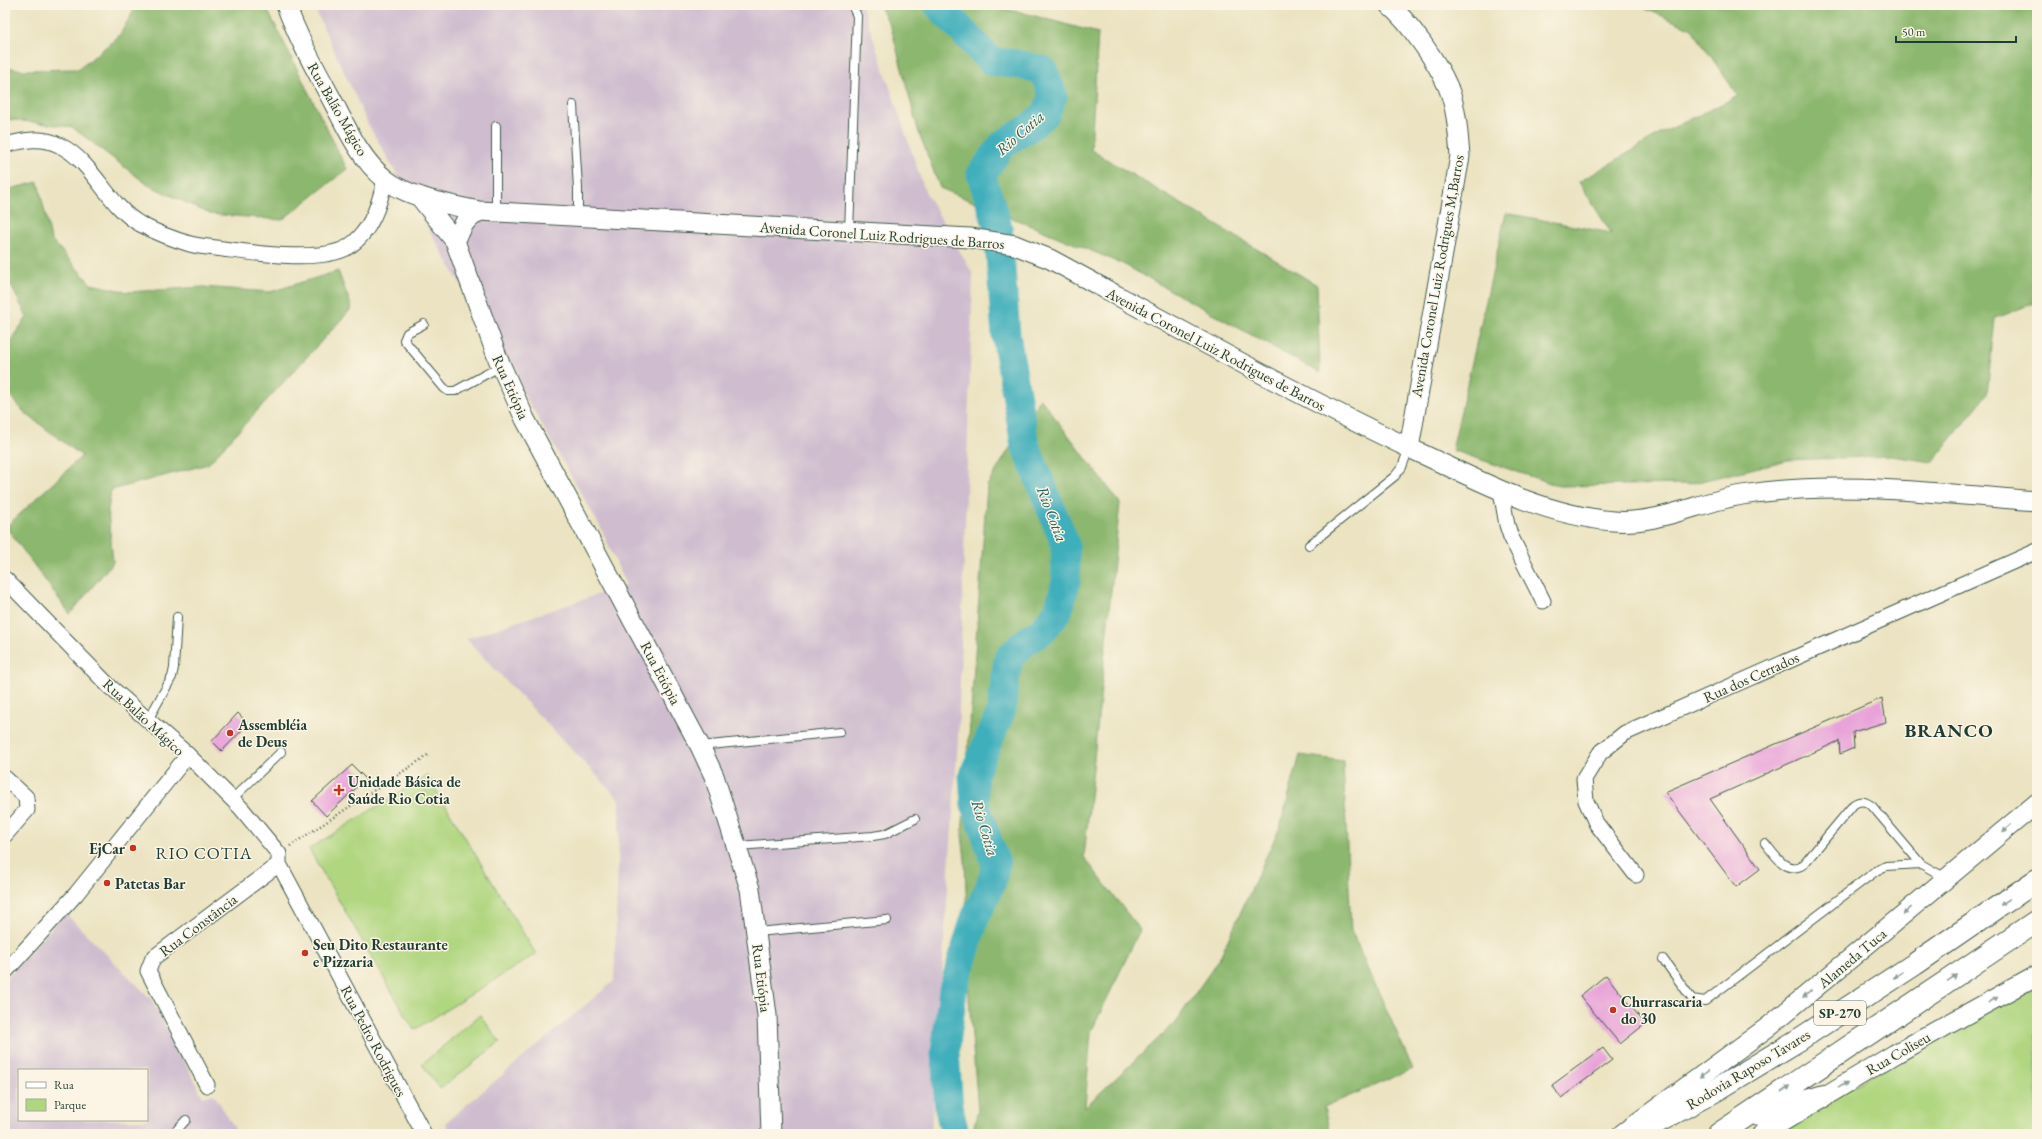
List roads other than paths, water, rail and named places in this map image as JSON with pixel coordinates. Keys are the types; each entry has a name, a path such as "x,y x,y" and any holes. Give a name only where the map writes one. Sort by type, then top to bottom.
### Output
{"highway":[{"name":"Rodovia Raposo Tavares","path":"1635,1134 1718,1090 1800,1039 1915,964 2037,880"},
{"name":"SP-270","path":"1719,1134 2037,921"},
{"path":"1738,1121 1824,1096"}],"street":[{"name":"Rua Balão Mágico","path":"286,5 293,25 308,55 360,150 386,179"},
{"name":"Avenida Coronel Luiz Rodrigues M,Barros","path":"1389,5 1401,15 1427,51 1448,87 1456,119 1460,156 1409,448"},
{"path":"5,145 30,139 51,141 62,146 81,161 120,210 140,224 166,236 192,244 273,256 328,254 349,246 364,231 379,205 386,179"},
{"name":"Avenida Coronel Luiz Rodrigues de Barros","path":"386,179 419,196 487,211 970,238 1015,245 1050,259 1324,407 1501,491 1535,505 1578,517 1616,521 1642,520 1742,495 1839,487 2037,501"},
{"name":"Rua Etiópia","path":"419,196 454,241 501,366 525,420 700,746 714,776 750,889 767,1015 771,1134"},
{"path":"454,241 465,222 487,211"},
{"path":"1501,491 1507,525 1511,537 1543,601"},
{"name":"Rua dos Cerrados","path":"1636,875 1596,823 1586,801 1584,779 1600,753 1625,733 2037,551"},
{"name":"Rua Balão Mágico","path":"5,579 110,687 188,755 76,894 5,972"},
{"name":"Rua Pedro Rodrigues","path":"188,755 232,799 279,859 424,1134"},
{"path":"5,778 26,797 27,810 5,835"},
{"name":"Alameda Tuca","path":"1622,1134 1768,1027 2037,803"},
{"name":"Rua Constância","path":"207,1085 148,971 153,958 279,859"},
{"name":"Rua Coliseu","path":"1762,1134 1896,1054 2037,975"}],"lane":[{"path":"850,231 857,16 852,5"},
{"path":"573,105 578,188 578,216"},
{"path":"487,211 496,126"},
{"path":"424,324 407,333 404,340 448,391 455,391 501,366"},
{"path":"1309,545 1395,476 1402,467 1409,448"},
{"path":"148,720 172,677 174,668 177,617"},
{"path":"700,746 840,732"},
{"path":"232,799 281,752"},
{"path":"1765,844 1782,863 1792,868 1798,867 1854,804 1860,801 1866,801 1872,806 1921,864 1947,878"},
{"path":"737,846 874,836 885,834 915,819"},
{"path":"1663,959 1692,999 1705,1001 1876,871 1886,866 1921,864"},
{"path":"756,932 887,920"},
{"path":"173,1134 186,1120"}],"waterway":[{"name":"Rio Cotia","path":"938,5 991,61 1022,65 1043,70 1053,95 1046,113 1029,128 1003,144 981,174 998,227 1006,335 1025,445 1065,543 1066,582 1058,611 1042,631 1025,642 1008,659 1001,712 973,776 975,804 996,864 991,884 975,918 953,990 945,1052 949,1109 955,1134"}],"place":[{"name":"Assembléia de Deus","path":"230,733"},
{"name":"Unidade Básica de Saúde Rio Cotia","path":"339,790"},
{"name":"EjCar","path":"133,848"},
{"name":"Patetas Bar","path":"107,883"},
{"name":"Seu Dito Restaurante e Pizzaria","path":"305,953"},
{"name":"Churrascaria do 30","path":"1613,1010"}],"district":[{"name":"BRANCO","path":"1949,730"},
{"name":"RIO COTIA","path":"204,853"}]}
